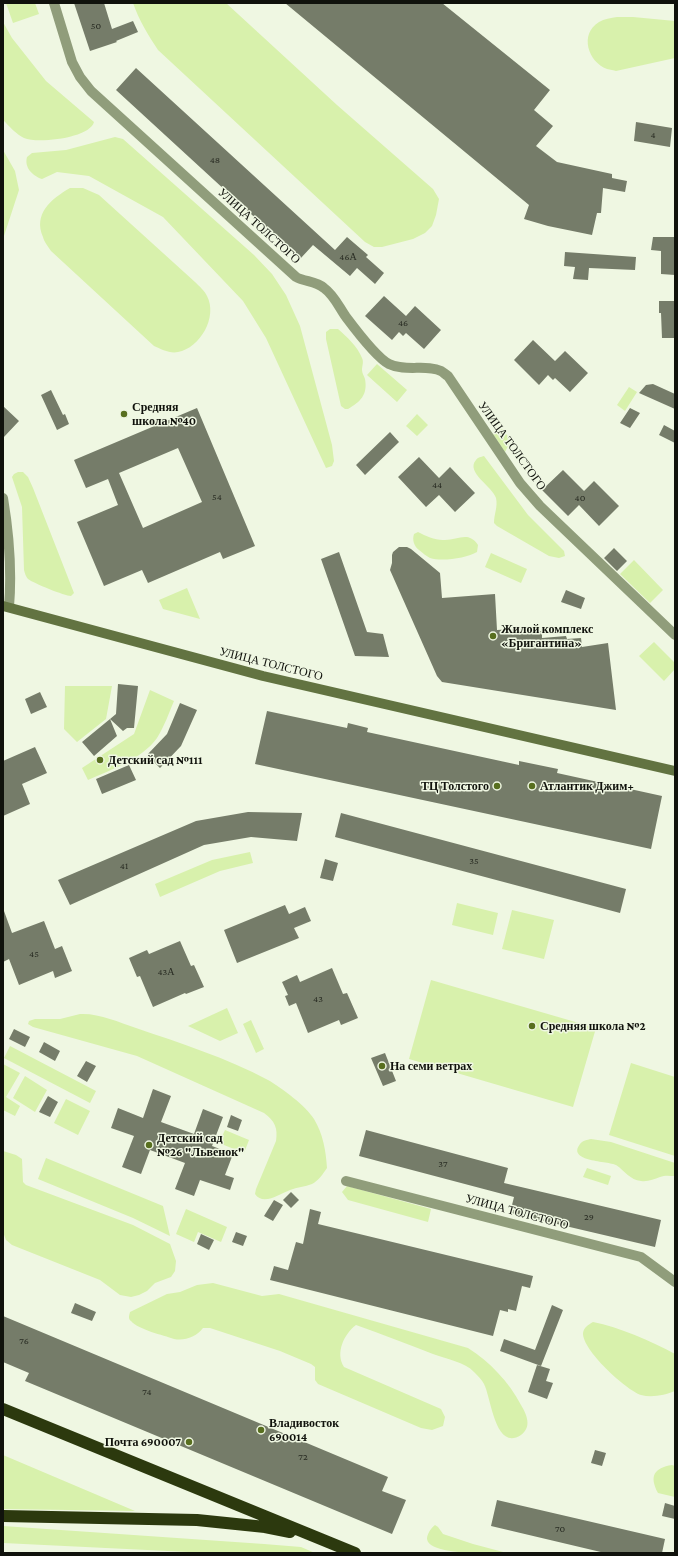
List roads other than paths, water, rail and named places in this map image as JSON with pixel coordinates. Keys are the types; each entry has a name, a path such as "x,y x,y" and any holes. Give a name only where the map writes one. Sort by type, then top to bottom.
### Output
{"highway":[{"path":"3,1409 355,1553"},
{"path":"3,1516 197,1520 265,1527 317,1537"}],"main road":[{"name":"УЛИЦА ТОЛСТОГО","path":"6,606 263,676 675,771"}],"street":[{"name":"УЛИЦА ТОЛСТОГО","path":"54,3 72,62 80,77 99,100 296,277 324,287 346,317 382,360 390,365 400,368 440,370 448,376 513,473 540,506 675,635"},
{"path":"3,498 8,548 10,592 6,606"},
{"name":"УЛИЦА ТОЛСТОГО","path":"346,1181 641,1257 675,1282"}],"place":[{"name":"Средняя школа №40","path":"124,414"},
{"name":"Жилой комплекс «Бригантина»","path":"493,636"},
{"name":"Детский сад №111","path":"100,760"},
{"name":"ТЦ Толстого","path":"497,786"},
{"name":"Атлантик Джим+","path":"532,786"},
{"name":"Средняя школа №2","path":"532,1026"},
{"name":"На семи ветрах","path":"382,1066"},
{"name":"Детский сад №26 \"Львенок\"","path":"149,1145"},
{"name":"Владивосток 690014","path":"261,1430"},
{"name":"Почта 690007","path":"189,1442"}]}
